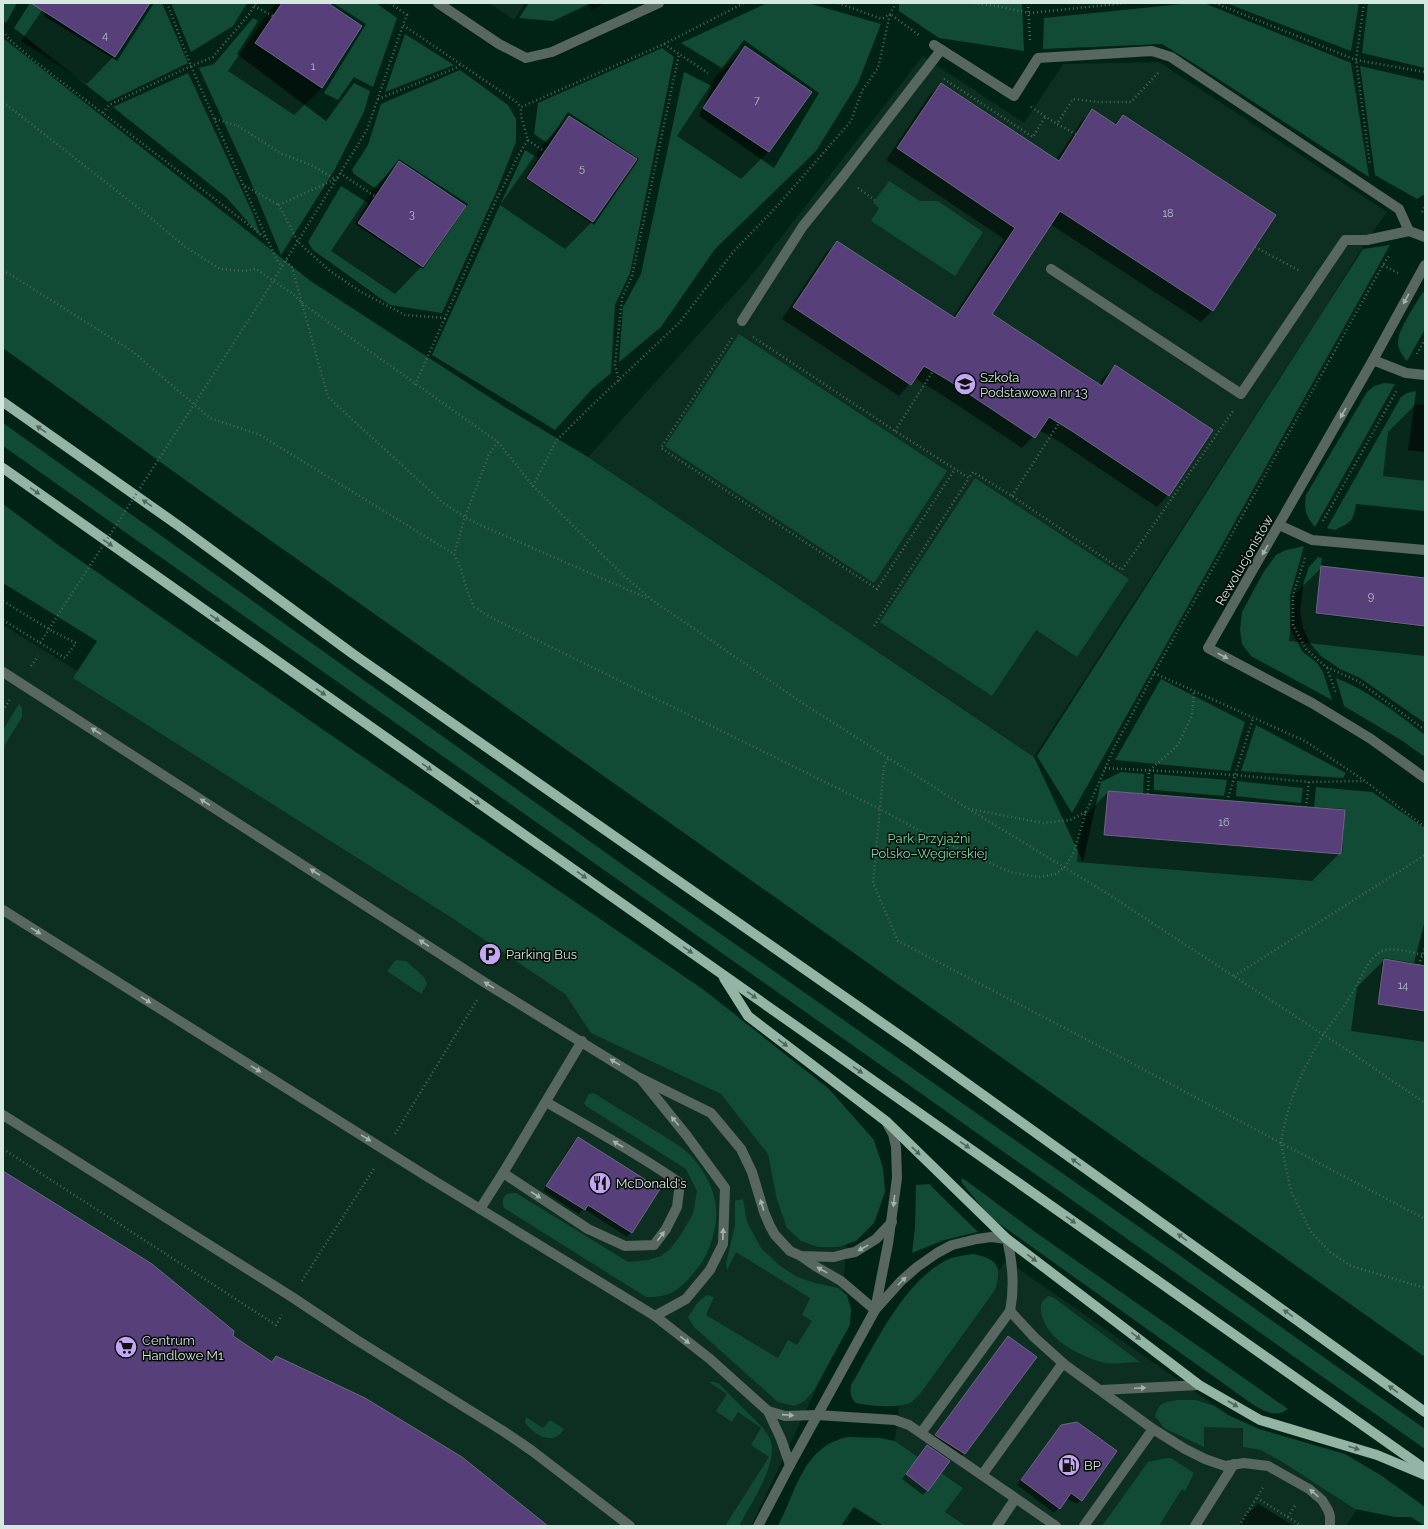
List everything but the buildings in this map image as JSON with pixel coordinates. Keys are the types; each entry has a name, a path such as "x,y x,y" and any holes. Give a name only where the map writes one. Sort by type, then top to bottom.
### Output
{"main road":[{"path":"3,402 179,526 360,659 912,1044 1425,1412"},
{"path":"3,468 1425,1469"},
{"path":"720,973 748,1016 887,1122 1008,1239 1199,1385 1260,1420 1377,1455 1425,1476"}],"street":[{"path":"438,3 499,44 526,58 552,52 659,3"},
{"path":"740,324 804,226 847,172 937,48 1014,96 1038,58 1152,51 1171,57 1399,209 1409,231"},
{"path":"1051,270 1241,394 1345,240 1367,240 1409,231 1425,237"},
{"name":"Rewolucjonistów","path":"1425,265 1373,360 1208,648 1312,703 1371,739 1425,778"},
{"path":"1373,360 1406,373 1425,375"},
{"path":"1279,525 1312,540 1425,550"},
{"path":"3,672 487,984 638,1077 711,1113 727,1131 744,1155 752,1172 764,1212 770,1226 783,1244 790,1251 801,1256 841,1281 876,1310"},
{"path":"3,910 654,1316 710,1359 768,1411 781,1439 790,1465"},
{"path":"480,1208 503,1173 582,1042"},
{"path":"638,1077 687,1136 725,1188 723,1244 710,1270 686,1299 654,1316"},
{"path":"503,1173 588,1229 625,1246 654,1245 666,1229 677,1207 680,1183 622,1146 546,1102"},
{"path":"3,1115 292,1297 355,1339 503,1431 531,1450 630,1526"},
{"path":"876,1310 892,1222 897,1178 897,1163 893,1134 887,1122"},
{"path":"801,1256 834,1257 855,1252 876,1239 892,1222"},
{"path":"758,1526 817,1415 876,1310 902,1281 917,1267 937,1253 952,1245 977,1238 991,1237 1008,1239 1014,1280 1014,1292 1010,1311 921,1433"},
{"path":"1010,1311 1034,1337 1063,1363 1153,1428 1185,1449 1206,1460 1226,1466 1234,1464 1257,1464 1268,1466 1309,1489 1322,1500 1328,1510 1330,1516 1330,1526"},
{"path":"982,1475 1063,1363"},
{"path":"1101,1390 1199,1385"},
{"path":"768,1411 786,1416 817,1415 895,1420 909,1425 1056,1526"},
{"path":"1084,1526 1153,1428"},
{"path":"1195,1526 1234,1464"},
{"path":"997,1526 1015,1499"}],"path":[{"path":"167,3 191,66 267,239 278,262 283,266"},
{"path":"103,113 109,105 213,57 256,3"},
{"path":"838,3 882,19 890,14"},
{"path":"533,486 556,441 680,322 734,251 779,204 851,121 862,91 878,68 890,14 896,3"},
{"path":"974,3 1030,13 1126,3"},
{"path":"1028,3 1030,13 1030,41"},
{"path":"1215,3 1356,60 1425,72"},
{"path":"1364,3 1356,60 1371,170"},
{"path":"254,6 273,16"},
{"path":"890,14 937,48"},
{"path":"40,643 256,310 367,130 402,25"},
{"path":"3,31 9,39 32,59 267,239"},
{"path":"664,44 708,73"},
{"path":"619,381 615,365 622,298 632,276 679,54"},
{"path":"1057,124 1073,99 1098,102 1131,102 1171,57"},
{"path":"378,99 456,68 461,64"},
{"path":"1014,96 1057,124 1076,134"},
{"path":"3,102 140,209 184,246 220,269 244,271 256,269 498,442 533,486 624,576 652,600 804,704 967,808 1108,894 1324,1034 1425,1102"},
{"path":"521,107 521,116 528,140 545,152"},
{"path":"215,119 238,126 282,154 311,165 337,178"},
{"path":"415,384 496,200 528,140"},
{"path":"340,173 376,197"},
{"path":"280,205 337,178"},
{"path":"244,185 280,205 298,242 330,271 367,296 404,315 445,318"},
{"path":"3,270 132,351 210,418 260,435 454,554 461,569 474,607 494,619 880,809 924,833 1010,872 1039,877 1055,874 1064,868 1074,852 1086,812 1105,768 1154,673 1383,265 1425,207"},
{"path":"1255,247 1318,281"},
{"path":"286,262 292,267 328,397 442,502 465,517 652,600"},
{"path":"1383,265 1401,274"},
{"path":"955,469 877,590 661,448 740,324 895,430 969,478"},
{"path":"895,430 934,371"},
{"path":"874,626 973,472 1012,496 1122,570 1232,413 1241,394"},
{"path":"1012,496 1059,423"},
{"path":"454,554 465,517 489,454 498,442"},
{"path":"3,601 52,632 76,643 65,658 3,620"},
{"path":"1154,673 1304,741 1365,781 1425,826"},
{"path":"1148,794 1149,771 1178,745 1192,715 1194,691"},
{"path":"1227,801 1253,718"},
{"path":"888,758 884,765 873,883 898,941 1425,1219"},
{"path":"1105,768 1235,775 1309,782 1365,781"},
{"path":"1306,807 1309,782"},
{"path":"967,808 1043,823 1070,820 1086,812"},
{"path":"1234,976 1425,855"},
{"path":"1419,965 1425,946"},
{"path":"1422,954 1391,950 1381,951 1367,967 1339,1014 1324,1034 1298,1080 1284,1123 1281,1143 1291,1190 1311,1232 1330,1252 1351,1266 1425,1288"},
{"path":"3,1149 276,1325 292,1297 386,1150 487,984"},
{"path":"1239,1526 1267,1480"},
{"path":"1257,1498 1302,1526"}],"shaded area":[{"path":"489,3 525,3 514,20"},
{"name":"Szkoła Podstawowa nr 13","path":"923,56 1024,123 1063,64 1159,62 1387,212 1367,240 1323,311 1034,757 588,457 750,277"},
{"path":"3,625 854,1151 839,1341 751,1526 3,1526"},
{"path":"1006,1260 1359,1506 1346,1526 966,1526 945,1512 962,1487 895,1441 899,1406 914,1401 920,1394 999,1279 999,1271"}],"green space":[{"path":"3,3 17,3 6,23 3,21"},
{"path":"30,3 51,3 44,16 117,61 154,3 162,3 188,63 108,102 14,28"},
{"path":"171,3 247,3 233,26 191,52"},
{"path":"333,3 376,3 397,18 373,87 354,77 338,100 324,93 366,24"},
{"path":"529,3 591,3 553,21 519,18"},
{"path":"767,3 808,3 881,24 858,83 816,151 715,249 661,327 619,362 623,307 641,274 684,72 712,86 699,116 774,168 819,93 744,40 722,68 681,43"},
{"path":"899,3 1022,3 1024,51 939,38 899,11"},
{"path":"1204,3 1351,63 1369,177 1162,44 1043,49 1044,18"},
{"path":"1226,3 1359,3 1351,51"},
{"path":"1368,3 1425,3 1425,68 1362,53"},
{"path":"253,18 258,21 237,54 326,121 354,83 370,91 364,112 334,171 281,255 248,175 199,68 214,64"},
{"path":"405,34 454,65 385,92"},
{"name":"Park Przyjaźni Polsko–Węgierskiej","path":"3,38 312,282 503,406 588,457 1034,757 1083,862 1101,782 1121,772 1144,774 1143,794 1107,791 1104,836 1342,854 1345,809 1314,807 1316,787 1372,792 1425,828 1425,920 1414,963 1383,958 1377,1004 1425,1012 1425,1357 195,487 3,348"},
{"path":"662,48 674,57 630,273 615,305 611,373 592,389 555,430 432,355 525,150 538,158 525,178 594,225 639,159 568,112 547,143 534,134 538,103"},
{"path":"1360,66 1425,81 1425,194 1417,199 1375,175"},
{"path":"460,70 508,105 516,119 516,142 497,190 442,313 390,305 313,250 308,242 341,186 368,203 355,224 423,269 468,204 399,159 376,189 354,174 352,170 368,145 381,104"},
{"path":"188,73 253,214 261,237 227,198 113,107"},
{"path":"889,181 920,201 938,201 983,232 955,276 871,221 879,208 873,203"},
{"path":"1390,245 1072,813 1037,756 1363,249"},
{"path":"1423,292 1425,293 1425,329 1407,361 1399,349 1398,338"},
{"path":"739,334 947,471 874,583 665,446"},
{"path":"1384,383 1395,384 1315,527 1306,512 1306,495 1367,392 1374,386"},
{"path":"1416,391 1408,450 1425,452 1425,511 1356,504 1354,515 1348,523 1335,530 1327,528 1401,397 1407,393"},
{"path":"3,423 668,897 1425,1429 1425,1449 3,446"},
{"path":"975,478 1129,579 1077,657 1036,630 992,696 880,622"},
{"path":"3,504 61,547 325,731 704,990 829,1089 874,1140 883,1168 885,1192 874,1223 856,1241 838,1247 818,1247 801,1241 787,1228 777,1200 768,1154 721,1094 591,1033 565,994 449,916 73,678 97,641 3,583"},
{"path":"1304,546 1290,596 1290,628 1302,651 1317,663 1323,672 1332,700 1251,656 1242,644 1240,630 1242,612 1263,573 1276,555 1286,550"},
{"path":"1318,557 1322,558 1315,614 1425,627 1425,723 1360,678 1340,669 1321,656 1310,643 1303,628 1300,611 1304,581 1309,567"},
{"path":"1336,678 1371,696 1425,735 1425,757 1401,740 1344,706"},
{"path":"1161,679 1245,722 1230,771 1115,760"},
{"path":"19,704 22,708 22,717 3,748 3,730"},
{"path":"1256,725 1346,773 1343,778 1241,771"},
{"path":"1154,774 1227,780 1224,796 1154,790"},
{"path":"1237,781 1303,788 1301,803 1236,796"},
{"path":"396,960 406,961 424,977 427,984 421,994 387,971"},
{"path":"594,1093 686,1151 698,1164 712,1190 716,1209 713,1238 703,1261 683,1285 671,1293 656,1297 646,1297 504,1208 503,1199 505,1196 516,1193 628,1262 648,1260 661,1256 670,1249 680,1236 693,1214 697,1191 686,1169 586,1106 584,1103 589,1094"},
{"path":"961,1179 964,1179 1038,1234 1288,1409 1284,1412 1275,1414 1255,1406 990,1217 962,1183"},
{"path":"929,1184 978,1232 944,1240 912,1253 915,1227 916,1185"},
{"path":"743,1199 747,1222 761,1248 779,1265 797,1277 838,1288 847,1295 851,1309 850,1325 813,1392 803,1402 794,1406 778,1402 694,1327 688,1317 698,1302 707,1295 714,1297 706,1315 778,1358 788,1340 797,1345 812,1321 802,1315 810,1298 736,1252 727,1270 726,1264 735,1225 735,1201"},
{"path":"973,1254 988,1258 996,1265 998,1275 995,1290 920,1394 908,1404 897,1406 856,1403 851,1394 851,1385 881,1332 906,1296 919,1280 935,1267 951,1258"},
{"path":"1049,1296 1054,1298 1140,1362 1114,1364 1103,1362 1089,1358 1070,1349 1054,1337 1044,1321 1041,1306 1044,1300"},
{"path":"709,1382 719,1384 762,1427 772,1443 771,1458 768,1468 754,1499 739,1526 725,1526 769,1457 751,1445 761,1428 738,1412 732,1422 716,1411 727,1394"},
{"path":"1196,1400 1214,1406 1230,1416 1259,1429 1345,1454 1382,1476 1425,1507 1425,1526 1411,1517 1395,1517 1355,1509 1284,1463 1261,1450 1243,1447 1243,1428 1204,1427 1204,1447 1164,1428 1155,1416 1158,1408 1169,1401"},
{"path":"526,1417 543,1428 550,1420 564,1429 555,1437 544,1437 534,1432 525,1423"},
{"path":"848,1437 880,1438 895,1441 963,1488 945,1512 966,1526 884,1526 854,1507 841,1526 778,1526 803,1471 811,1460 821,1450 833,1442"},
{"path":"1171,1458 1194,1473 1185,1491 1182,1489 1159,1526 1102,1526 1148,1462"}],"place":[{"name":"Szkoła Podstawowa nr 13","path":"965,384"},
{"name":"Parking Bus","path":"490,954"},
{"name":"McDonald's","path":"600,1183"},
{"name":"Centrum Handlowe M1","path":"126,1347"},
{"name":"BP","path":"1069,1465"}]}
